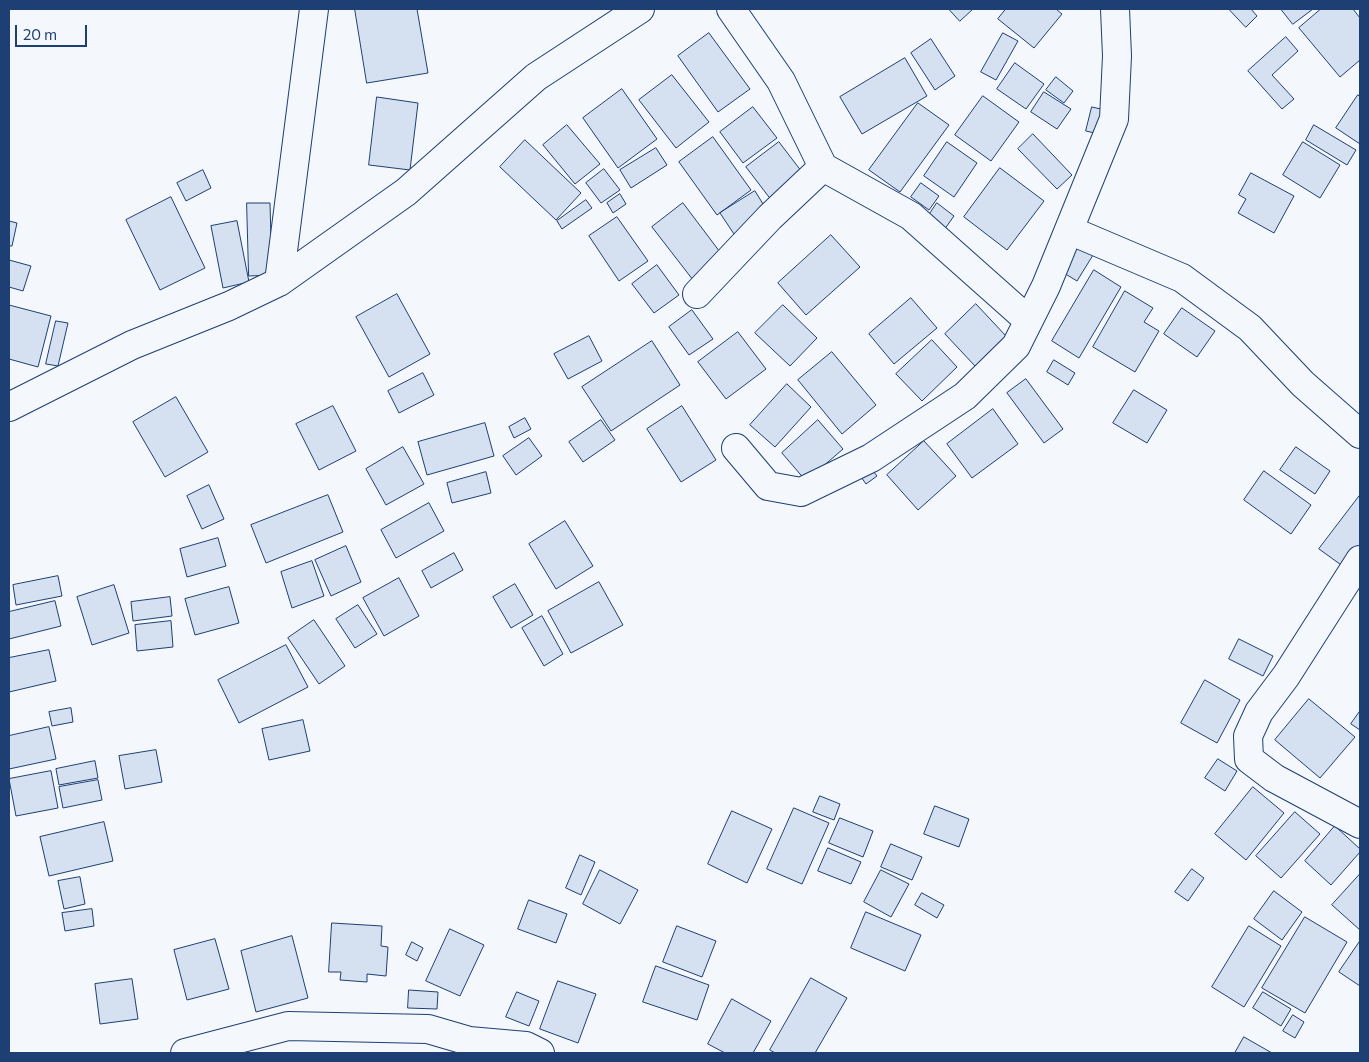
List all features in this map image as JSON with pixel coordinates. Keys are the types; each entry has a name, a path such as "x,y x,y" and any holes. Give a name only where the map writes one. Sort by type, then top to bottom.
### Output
{"street":[{"path":"279,282 314,9"},
{"path":"9,406 132,345 229,306 279,282 406,192 536,77 640,9"},
{"path":"731,9 781,81 823,167 911,216 1028,320"},
{"path":"736,448 768,486 801,492 871,458 965,396 1016,346 1046,286 1114,119 1117,56 1115,9"},
{"path":"697,294 770,218 823,167"},
{"path":"1069,230 1182,278 1250,328 1303,384 1360,434"},
{"path":"1360,560 1286,676 1259,712 1248,736 1249,759 1274,778 1360,824"},
{"path":"186,1053 288,1026 428,1029 467,1047 526,1046 540,1053"}],"building":[{"path":"355,9 417,9 428,73 367,83"},
{"path":"949,9 973,9 960,21"},
{"path":"1006,9 1056,9 1062,14 1034,48 998,19"},
{"path":"1229,9 1251,9 1257,16 1246,27"},
{"path":"1281,9 1313,9 1293,24"},
{"path":"1321,9 1353,9 1360,18 1360,60 1340,77 1299,28"},
{"path":"709,33 750,89 718,112 678,56"},
{"path":"1003,33 1018,41 996,80 981,72"},
{"path":"1286,37 1298,51 1272,75 1294,99 1282,109 1248,71"},
{"path":"931,39 955,76 935,90 911,53"},
{"path":"905,58 927,96 862,134 840,97"},
{"path":"1015,63 1044,84 1026,109 997,89"},
{"path":"672,75 709,122 676,148 639,100"},
{"path":"1056,77 1073,91 1064,103 1046,90"},
{"path":"622,89 657,139 618,168 583,118"},
{"path":"1044,92 1071,109 1057,129 1031,112"},
{"path":"1358,95 1360,97 1360,144 1336,128"},
{"path":"983,96 1019,122 991,161 955,135"},
{"path":"377,97 418,103 410,170 369,165"},
{"path":"918,103 949,125 900,192 869,170"},
{"path":"753,107 777,138 743,163 720,132"},
{"path":"1092,107 1105,110 1099,134 1086,131"},
{"path":"567,125 600,164 575,184 543,145"},
{"path":"1314,125 1356,150 1347,165 1306,140"},
{"path":"1033,134 1072,175 1057,189 1018,149"},
{"path":"713,137 751,190 717,215 679,162"},
{"path":"525,140 581,193 556,220 500,167"},
{"path":"779,142 805,176 772,201 746,167"},
{"path":"947,142 977,163 954,197 924,176"},
{"path":"1303,142 1340,165 1320,198 1283,175"},
{"path":"656,148 667,165 631,188 620,170"},
{"path":"1000,168 1044,201 1007,250 964,217"},
{"path":"604,169 620,190 601,203 586,183"},
{"path":"203,170 211,188 186,201 177,183"},
{"path":"1251,173 1294,196 1274,233 1238,213 1246,199 1239,195"},
{"path":"921,183 939,196 929,210 911,197"},
{"path":"755,191 768,212 734,234 720,213"},
{"path":"620,194 626,204 613,213 607,203"},
{"path":"171,197 205,268 160,290 126,220"},
{"path":"586,200 592,208 562,229 557,221"},
{"path":"247,203 270,203 272,275 249,276"},
{"path":"683,203 723,256 693,280 652,227"},
{"path":"937,203 954,216 944,230 927,218"},
{"path":"617,217 648,261 619,281 589,236"},
{"path":"9,221 17,223 12,246 9,246"},
{"path":"237,221 249,282 223,288 211,226"},
{"path":"831,235 860,267 806,315 778,283"},
{"path":"1080,236 1098,247 1077,281 1059,270"},
{"path":"9,260 31,266 23,291 9,287"},
{"path":"657,265 679,295 654,313 632,284"},
{"path":"1094,270 1121,287 1079,358 1052,341"},
{"path":"1125,291 1153,308 1144,322 1159,331 1135,372 1093,347"},
{"path":"397,294 430,354 389,377 356,317"},
{"path":"911,298 937,328 894,364 869,334"},
{"path":"976,304 1006,336 975,366 945,334"},
{"path":"9,305 51,316 38,367 9,359"},
{"path":"783,305 817,338 790,366 755,333"},
{"path":"1182,308 1215,331 1197,357 1164,334"},
{"path":"692,310 713,339 689,355 669,327"},
{"path":"56,321 68,323 58,366 46,364"},
{"path":"738,332 766,369 726,399 698,362"},
{"path":"589,336 602,361 568,379 554,354"},
{"path":"932,340 957,367 922,401 896,374"},
{"path":"652,341 680,385 611,431 582,387"},
{"path":"832,352 876,405 842,434 798,380"},
{"path":"1054,360 1075,373 1068,385 1047,372"},
{"path":"423,373 434,395 399,413 388,391"},
{"path":"1026,379 1063,429 1044,443 1007,393"},
{"path":"787,384 811,407 775,447 750,425"},
{"path":"1134,390 1167,410 1147,443 1113,423"},
{"path":"176,397 208,452 165,477 133,422"},
{"path":"333,406 356,451 319,470 296,424"},
{"path":"682,406 716,460 681,482 647,429"},
{"path":"993,409 1018,444 972,478 947,444"},
{"path":"525,418 531,429 514,438 509,427"},
{"path":"601,420 615,440 583,462 569,442"},
{"path":"818,420 843,449 806,481 782,453"},
{"path":"485,423 494,456 427,475 418,442"},
{"path":"529,438 542,456 516,475 503,456"},
{"path":"924,441 956,476 918,510 887,475"},
{"path":"403,447 424,484 386,505 366,469"},
{"path":"1296,447 1330,471 1315,494 1280,470"},
{"path":"869,466 877,476 866,484 859,474"},
{"path":"1264,471 1311,505 1291,534 1244,500"},
{"path":"486,472 491,493 452,503 447,483"},
{"path":"209,485 224,519 202,529 187,496"},
{"path":"328,495 343,532 266,563 251,525"},
{"path":"1360,495 1360,546 1344,567 1319,549"},
{"path":"429,503 444,531 396,558 381,530"},
{"path":"565,521 593,566 556,589 529,544"},
{"path":"218,538 226,566 187,577 180,549"},
{"path":"346,546 361,582 331,596 315,560"},
{"path":"454,553 463,570 431,588 422,571"},
{"path":"312,561 324,596 292,608 281,572"},
{"path":"58,576 62,596 16,605 13,585"},
{"path":"399,578 419,616 384,636 363,598"},
{"path":"599,582 623,625 571,653 548,611"},
{"path":"515,584 533,615 511,628 493,597"},
{"path":"114,585 129,633 92,645 77,597"},
{"path":"229,587 239,623 195,635 185,599"},
{"path":"170,597 172,616 133,621 131,602"},
{"path":"55,601 61,626 9,639 9,612"},
{"path":"358,605 377,634 355,648 336,619"},
{"path":"542,616 563,654 544,666 522,628"},
{"path":"314,620 345,666 319,684 288,638"},
{"path":"171,621 173,647 137,651 135,625"},
{"path":"1239,639 1273,656 1263,676 1229,659"},
{"path":"286,645 308,687 239,723 218,680"},
{"path":"49,650 56,681 9,692 9,658"},
{"path":"1205,680 1240,700 1217,743 1181,723"},
{"path":"1309,699 1355,737 1320,778 1275,740"},
{"path":"71,708 73,722 52,726 49,712"},
{"path":"1360,711 1360,730 1351,724"},
{"path":"303,720 310,751 269,760 262,729"},
{"path":"49,727 56,759 9,769 9,736"},
{"path":"156,750 162,782 125,789 119,756"},
{"path":"1218,759 1237,771 1225,791 1205,778"},
{"path":"95,761 98,778 59,785 56,769"},
{"path":"51,771 58,808 16,816 9,779"},
{"path":"98,780 102,800 63,808 59,787"},
{"path":"1253,787 1284,813 1246,860 1215,834"},
{"path":"820,796 840,804 834,820 813,812"},
{"path":"935,806 969,819 959,847 924,834"},
{"path":"794,808 829,823 802,884 767,869"},
{"path":"732,811 772,829 747,883 708,864"},
{"path":"1295,812 1320,834 1281,878 1256,856"},
{"path":"840,818 873,831 863,857 829,843"},
{"path":"104,822 113,861 49,876 40,837"},
{"path":"1335,826 1360,849 1360,852 1331,885 1305,861"},
{"path":"891,844 922,857 912,880 881,867"},
{"path":"828,848 861,862 851,884 818,871"},
{"path":"580,855 595,862 581,895 566,888"},
{"path":"1192,869 1204,878 1188,901 1175,892"},
{"path":"600,870 638,890 620,924 583,904"},
{"path":"881,870 909,884 891,917 864,902"},
{"path":"1360,874 1360,930 1332,905"},
{"path":"80,877 85,904 64,909 58,881"},
{"path":"1274,891 1302,912 1282,940 1254,919"},
{"path":"922,893 944,905 937,918 915,905"},
{"path":"529,900 567,914 556,943 518,929"},
{"path":"92,909 94,926 65,931 62,913"},
{"path":"866,912 921,935 905,971 851,948"},
{"path":"1305,917 1347,942 1305,1013 1262,988"},
{"path":"332,923 382,926 381,946 388,947 386,976 367,974 367,982 340,980 341,972 329,972"},
{"path":"677,926 716,941 702,977 663,962"},
{"path":"1249,926 1281,946 1244,1007 1212,987"},
{"path":"450,929 484,945 460,996 426,981"},
{"path":"292,936 308,998 256,1012 241,951"},
{"path":"215,939 229,989 187,1000 174,950"},
{"path":"1360,941 1360,986 1339,972"},
{"path":"412,942 423,948 417,961 406,955"},
{"path":"656,966 709,985 697,1020 643,1002"},
{"path":"811,978 847,998 815,1053 775,1053 770,1050"},
{"path":"132,979 138,1019 100,1024 95,984"},
{"path":"558,981 596,994 578,1043 540,1029"},
{"path":"409,990 438,992 437,1009 408,1008"},
{"path":"517,992 539,1001 529,1026 506,1017"},
{"path":"1263,992 1291,1009 1281,1026 1253,1008"},
{"path":"732,999 771,1021 753,1053 725,1053 708,1044"},
{"path":"1293,1015 1304,1022 1295,1038 1283,1031"},
{"path":"1244,1037 1272,1053 1235,1053"}]}
